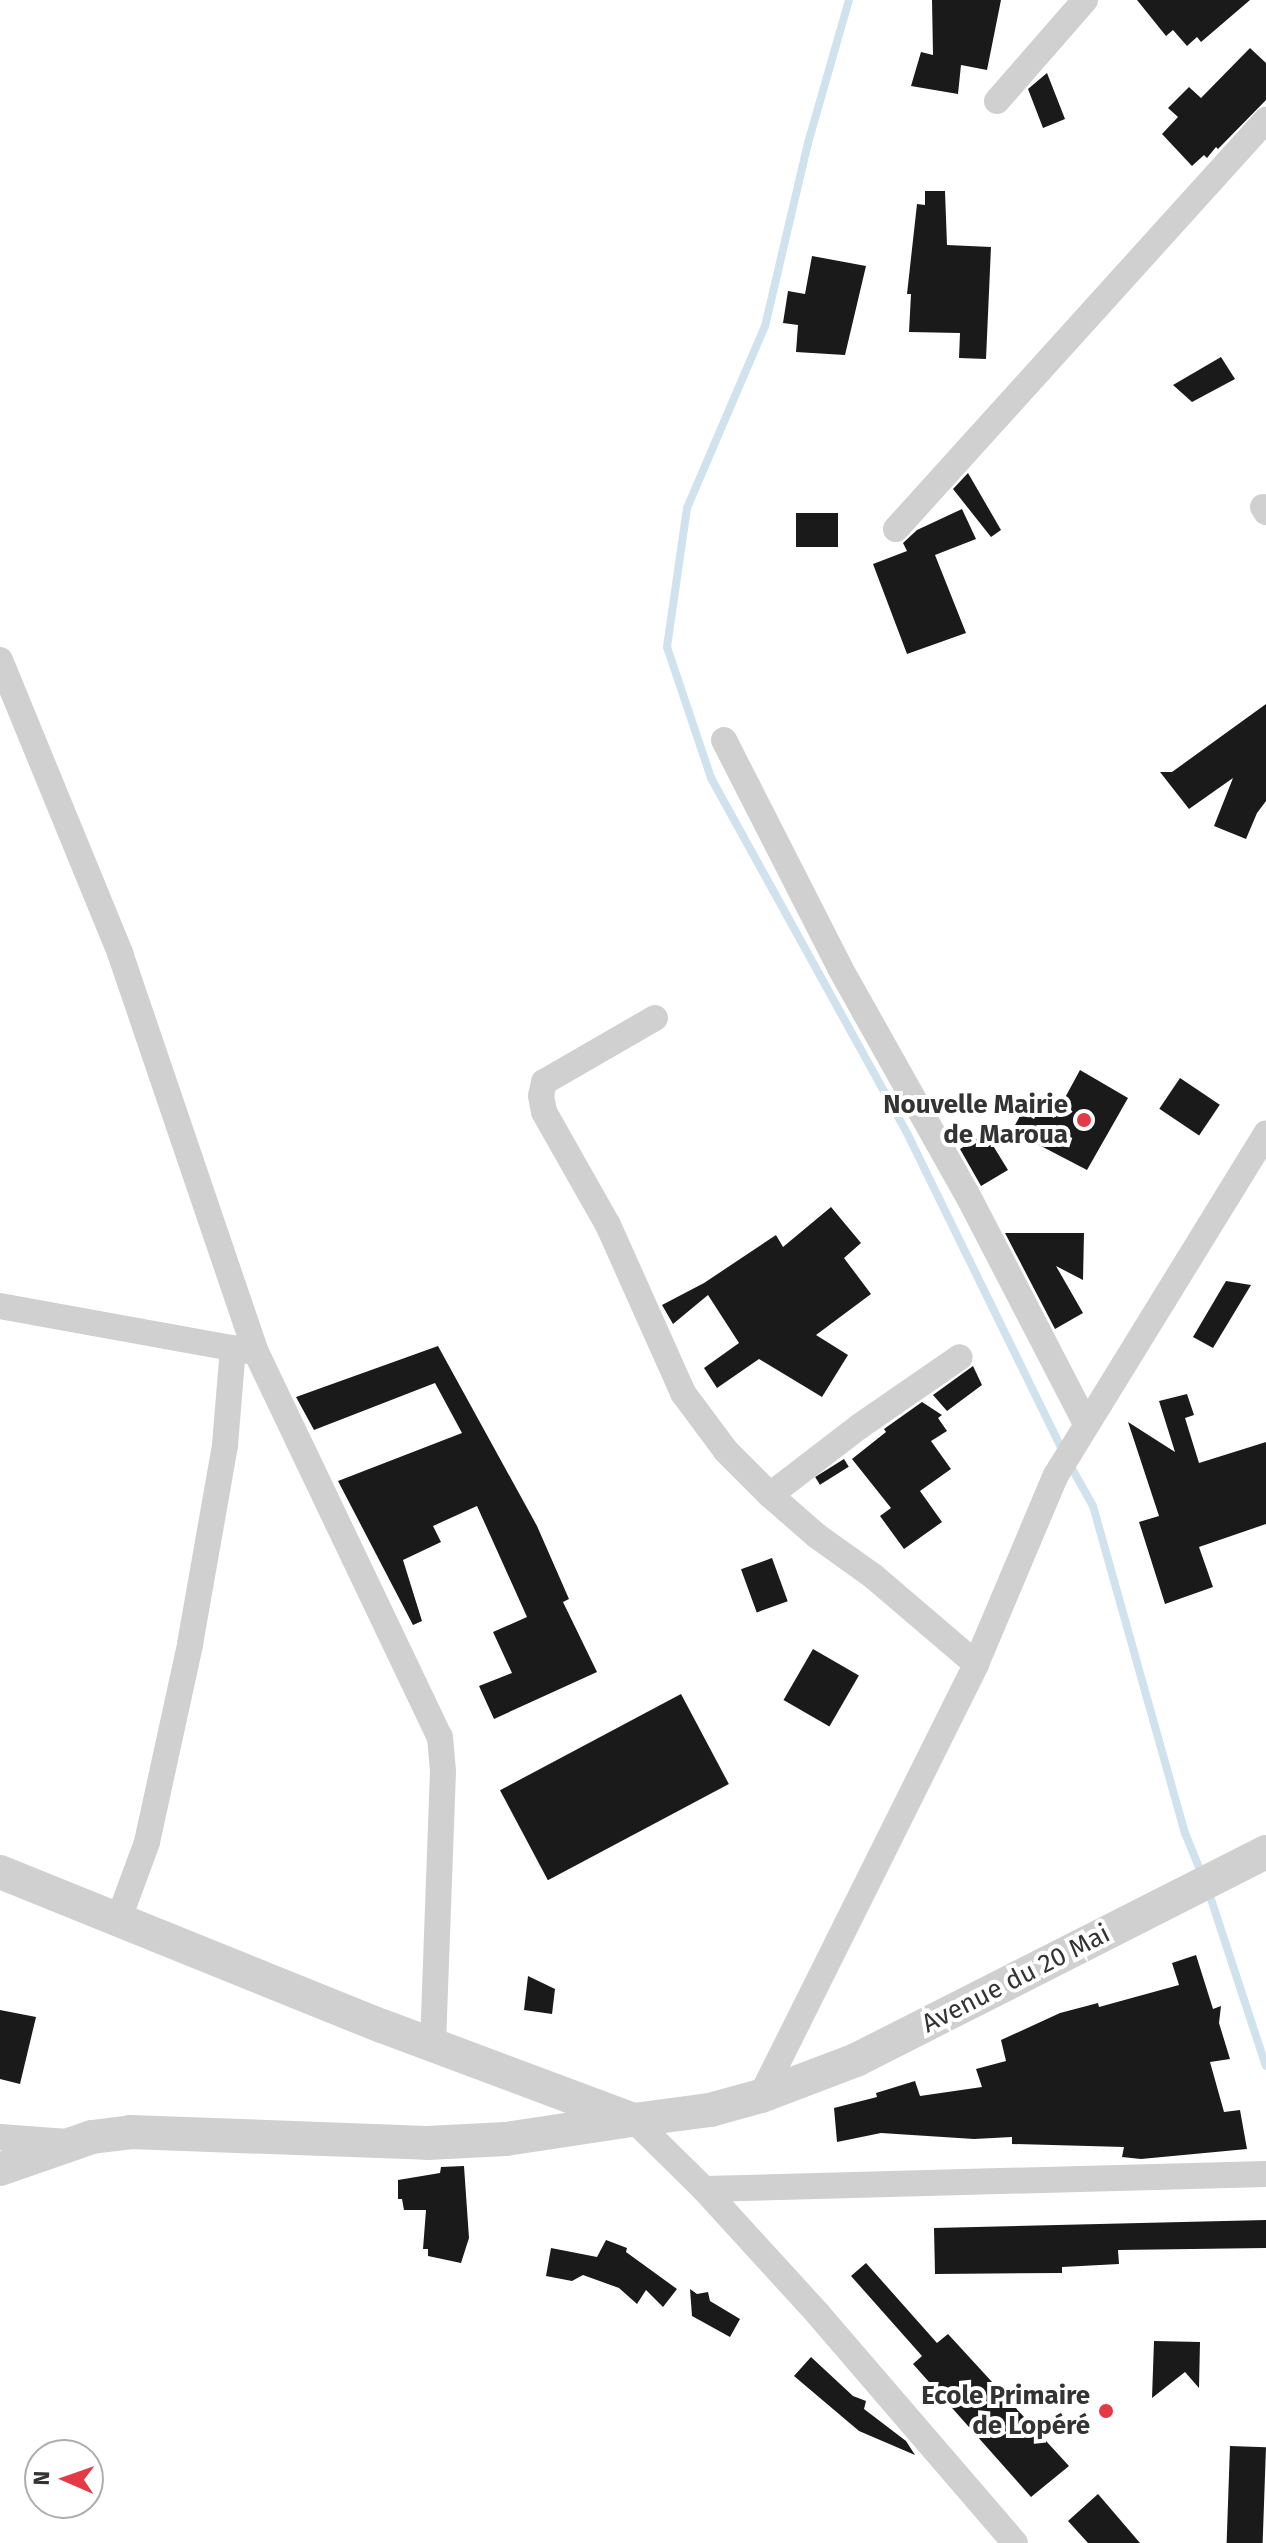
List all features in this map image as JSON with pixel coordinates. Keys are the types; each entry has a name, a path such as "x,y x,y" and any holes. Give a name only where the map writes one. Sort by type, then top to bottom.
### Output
{"street":[{"path":"997,101 1085,0"},
{"path":"896,529 1266,120"},
{"path":"0,660 120,953 244,1350 440,1737 441,1866 433,2045"},
{"path":"724,740 840,968 967,1194 1082,1430"},
{"path":"655,1018 544,1082 541,1096 544,1112 608,1225 683,1393 726,1451 770,1495 817,1536 873,1576 976,1664"},
{"path":"761,2096 976,1664 1056,1475 1266,1133"},
{"path":"0,1306 244,1350"},
{"path":"118,1921 147,1842 190,1644 244,1350"},
{"path":"770,1495 960,1357"},
{"name":"Avenue du 20 Mai","path":"0,2169 76,2143 130,2132 427,2143 506,2139 710,2110 761,2096 856,2060 1256,1858"},
{"path":"0,1872 433,2045 634,2120 704,2189 818,2314 1015,2543"},
{"path":"0,2137 76,2143"},
{"path":"704,2189 1266,2174"}],"building":[{"path":"932,0 1001,0 987,70 961,65 958,94 911,86 921,52 933,55"},
{"path":"1137,0 1250,0 1201,42 1197,37 1187,46 1173,30 1166,36"},
{"path":"1250,48 1266,63 1266,100 1218,149 1216,147 1207,158 1204,155 1192,166 1162,134 1178,117 1168,108 1189,87 1201,98"},
{"path":"1047,73 1065,119 1043,128 1028,89"},
{"path":"925,191 945,191 947,245 991,247 986,359 959,358 960,333 909,332 911,294 907,294 917,204 925,205"},
{"path":"812,256 866,266 845,355 796,352 798,325 783,323 788,291 805,294"},
{"path":"1221,357 1235,379 1192,402 1173,385"},
{"path":"968,473 1001,530 991,537 953,489"},
{"path":"962,509 976,539 935,555 966,633 907,654 873,564 907,551 903,543 917,530"},
{"path":"796,513 838,513 838,547 796,547"},
{"path":"1266,704 1266,801 1246,839 1214,826 1233,778 1189,809 1160,772 1172,772"},
{"name":"Nouvelle Mairie de Maroua","path":"1080,1070 1128,1098 1087,1170 1012,1131 1022,1112 1034,1119 1039,1110 1054,1118"},
{"path":"1180,1078 1220,1105 1199,1136 1159,1109"},
{"path":"981,1136 987,1147 992,1144 1008,1170 981,1186 960,1149"},
{"path":"831,1207 861,1243 844,1258 871,1294 816,1335 848,1355 822,1397 759,1359 717,1388 704,1368 739,1343 708,1295 673,1324 662,1305 704,1283 776,1235 783,1247"},
{"path":"1005,1233 1084,1233 1083,1280 1056,1266 1083,1313 1055,1329"},
{"path":"1226,1281 1251,1285 1213,1348 1193,1337"},
{"path":"438,1346 537,1526 569,1599 563,1602 597,1672 494,1719 479,1686 512,1673 493,1632 527,1617 477,1506 433,1526 441,1542 403,1560 422,1621 413,1625 338,1481 462,1433 435,1383 314,1430 296,1397"},
{"path":"973,1366 982,1385 947,1411 933,1395"},
{"path":"1187,1394 1194,1415 1185,1418 1199,1463 1266,1442 1266,1524 1199,1547 1213,1587 1165,1604 1139,1522 1159,1516 1128,1422 1175,1452 1159,1401"},
{"path":"922,1402 942,1415 938,1418 947,1431 931,1441 951,1469 920,1491 942,1522 904,1549 880,1516 891,1508 852,1459 886,1432 884,1429"},
{"path":"844,1459 849,1467 820,1485 815,1477"},
{"path":"772,1558 788,1601 757,1613 741,1569"},
{"path":"813,1649 859,1676 829,1727 784,1700"},
{"path":"681,1694 729,1784 548,1880 500,1790"},
{"path":"1196,1955 1213,2009 1221,2006 1219,2023 1230,2059 1210,2062 1224,2112 1240,2110 1247,2149 1141,2159 1122,2157 1124,2147 1012,2144 1012,2137 974,2139 881,2133 837,2142 834,2108 877,2097 876,2093 915,2081 920,2096 982,2087 976,2069 1006,2061 1001,2040 1060,2013 1098,2003 1099,2007 1179,1985 1172,1963"},
{"path":"528,1976 555,1989 552,2014 524,2010"},
{"path":"0,2010 36,2017 20,2084 0,2079"},
{"path":"464,2166 469,2238 461,2263 428,2256 428,2249 423,2249 426,2210 404,2210 402,2199 398,2199 398,2180 440,2173 441,2167"},
{"path":"1266,2220 1266,2248 1118,2250 1119,2264 1062,2267 1062,2273 935,2274 934,2228"},
{"path":"606,2240 627,2248 626,2252 677,2289 663,2307 646,2290 637,2304 619,2288 583,2275 572,2281 546,2276 551,2248 597,2257"},
{"path":"866,2263 937,2343 948,2334 1069,2466 1031,2497 913,2364 922,2356 851,2276"},
{"path":"690,2289 697,2294 708,2292 710,2301 740,2319 730,2337 692,2316"},
{"path":"1154,2341 1200,2342 1199,2388 1185,2372 1152,2398"},
{"path":"811,2357 853,2396 866,2401 864,2409 906,2441 915,2455 859,2431 794,2376"},
{"path":"1230,2446 1266,2447 1263,2543 1227,2543"},
{"path":"1098,2494 1140,2543 1088,2543 1068,2521"}],"waterway":[{"path":"849,0 808,143 765,326 687,508 667,647 711,778 907,1133 1064,1453"},
{"path":"1070,1465 1093,1506 1185,1833 1203,1877"},
{"path":"1208,1890 1266,2066"}],"place":[{"name":"Nouvelle Mairie de Maroua","path":"1084,1120"},
{"name":"Ecole Primaire de Lopéré","path":"1106,2411"}]}
